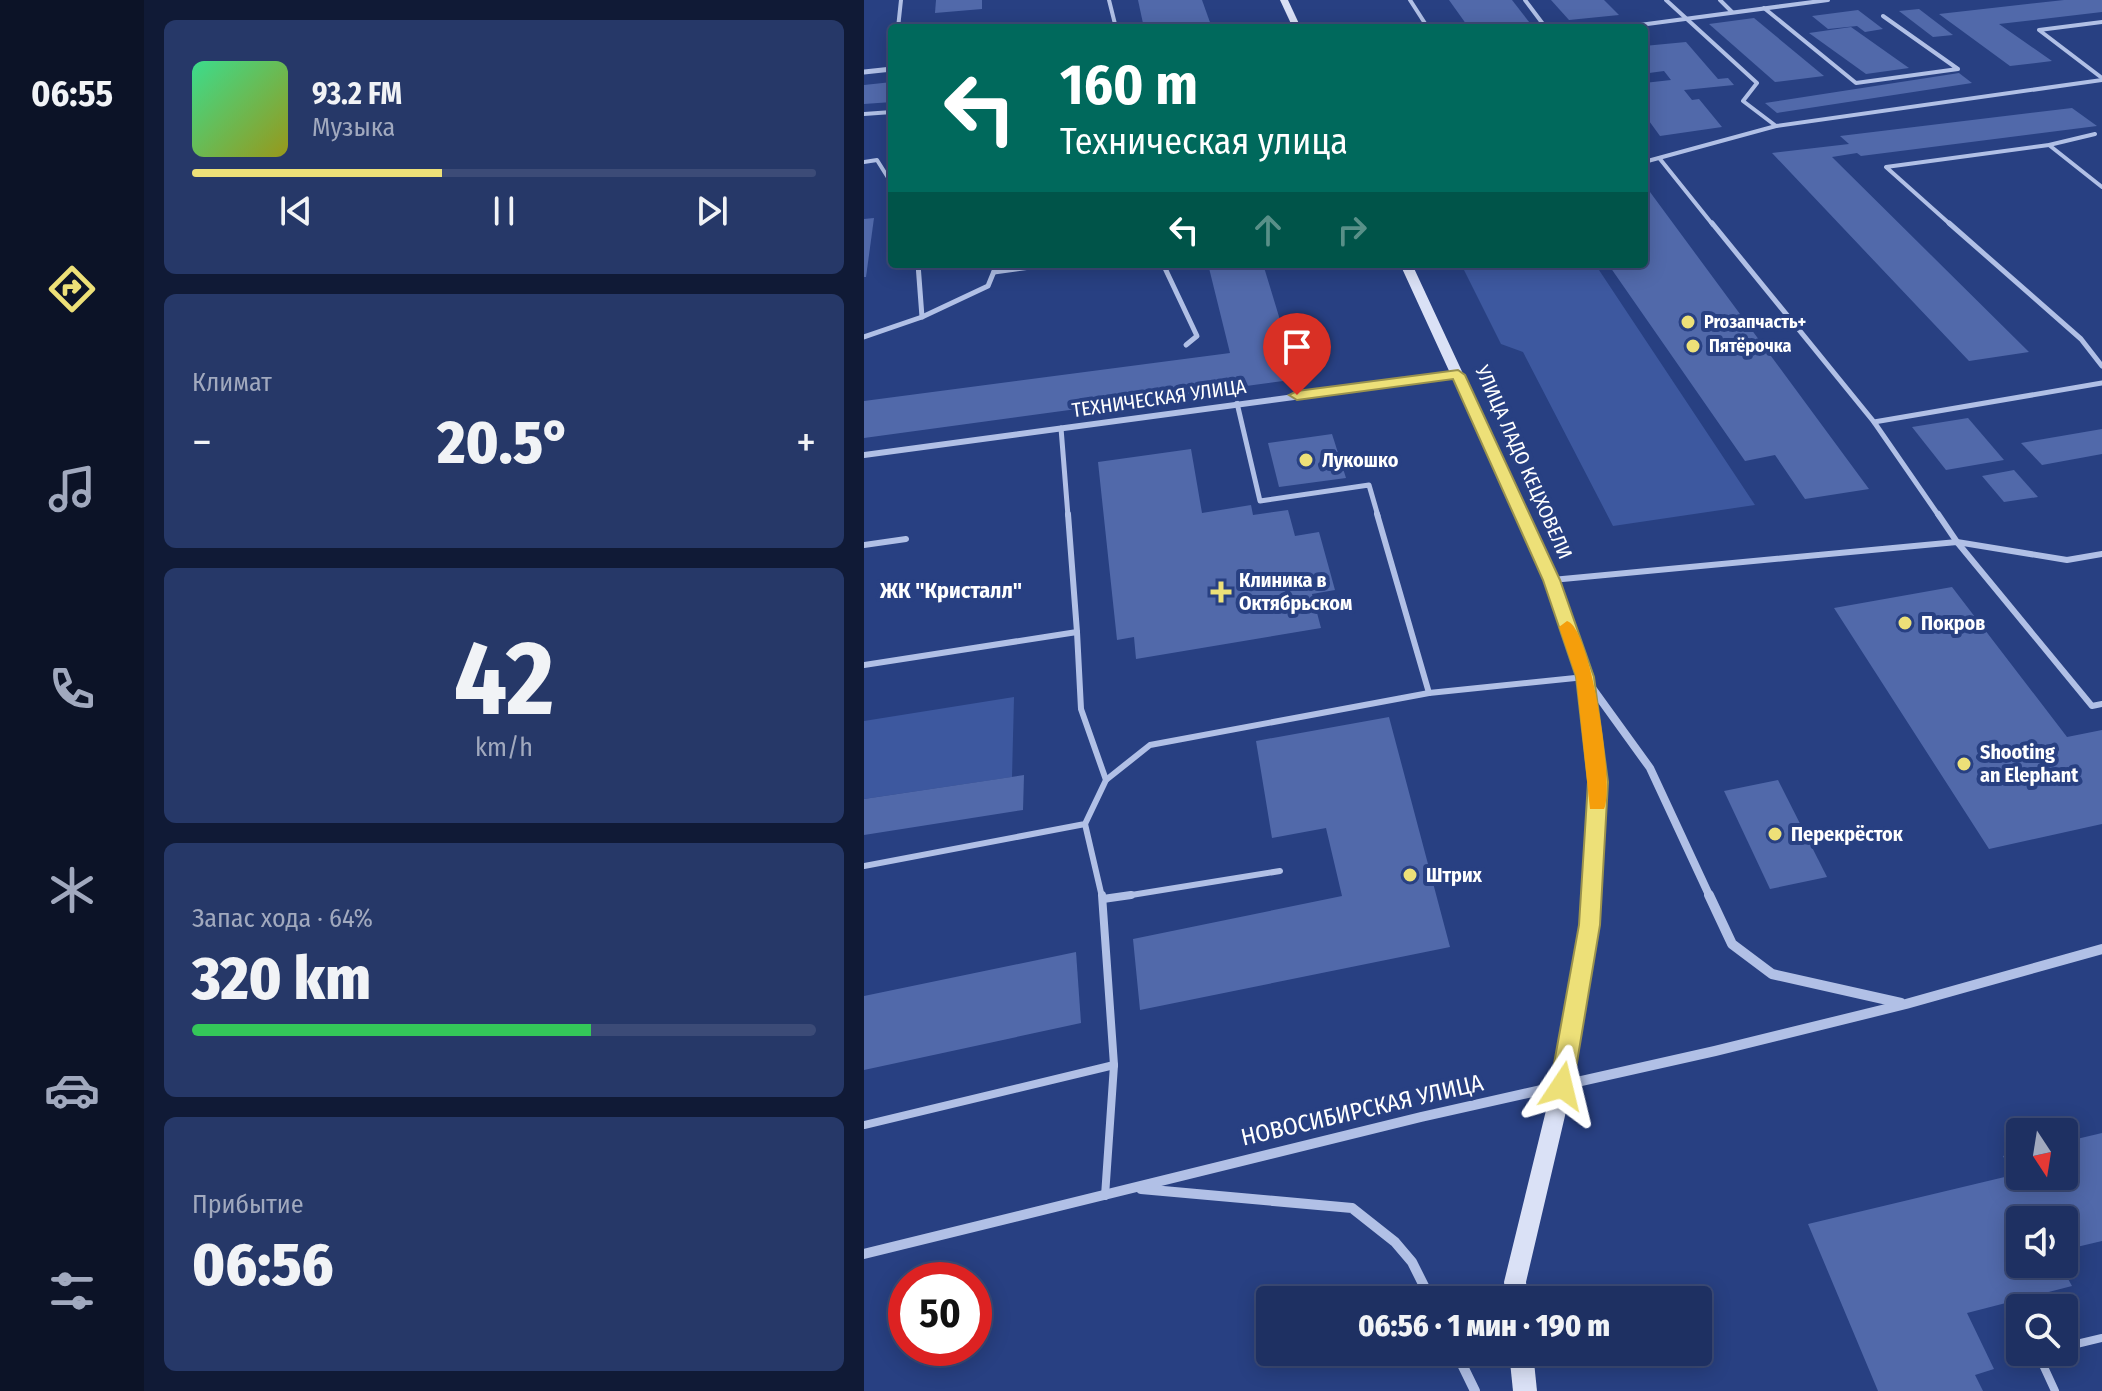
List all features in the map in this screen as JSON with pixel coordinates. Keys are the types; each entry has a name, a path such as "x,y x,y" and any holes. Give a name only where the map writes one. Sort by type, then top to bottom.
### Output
{"main road":[{"path":"1284,0 1295,24"},
{"name":"УЛИЦА ЛАДО КЕЦХОВЕЛИ","path":"1408,268 1552,580 1585,677 1598,782 1589,925 1562,1086 1515,1286"},
{"path":"1522,1366 1525,1391"}],"street":[{"path":"864,72 888,69"},
{"name":"ТЕХНИЧЕСКАЯ УЛИЦА","path":"864,455 1458,375"},
{"path":"1585,677 1650,768 1732,944 1772,974 1906,1004"},
{"name":"НОВОСИБИРСКАЯ УЛИЦА","path":"864,1254 1421,1117 1906,1004 2102,949"},
{"path":"1133,1188 1352,1208 1395,1242 1412,1262 1424,1286"},
{"path":"1463,1366 1475,1391"}],"lane":[{"path":"898,24 901,0"},
{"path":"1109,0 1115,24"},
{"path":"1410,0 1425,24"},
{"path":"1525,0 1543,24"},
{"path":"1666,0 1757,83 1743,101 1776,126"},
{"path":"1720,0 1732,12"},
{"path":"1644,24 1828,0"},
{"path":"1764,8 1856,83 1958,69 1883,16"},
{"path":"2102,22 2039,30 2102,79"},
{"path":"1648,161 1776,126 2102,79"},
{"path":"864,114 888,112"},
{"path":"2095,134 2049,145 1886,167 2081,339 2102,366"},
{"path":"2049,145 2102,187"},
{"path":"1660,159 1874,422 1957,542 2092,706 2102,704"},
{"path":"864,162 877,160 888,178"},
{"path":"918,268 922,317"},
{"path":"864,337 922,317 988,286 996,268"},
{"path":"994,272 1023,268"},
{"path":"1165,268 1197,336 1186,345"},
{"path":"1874,422 2102,383"},
{"path":"1237,403 1260,501 1369,485 1429,693"},
{"path":"1061,428 1081,709 1106,780"},
{"path":"864,545 906,539"},
{"path":"1552,580 1957,542 2067,560 2102,554"},
{"path":"864,665 1077,632"},
{"path":"1105,1196 1114,1065 1103,899 1085,824 1106,780 1150,745 1429,693 1585,677"},
{"path":"864,866 1085,824"},
{"path":"1103,899 1280,871"},
{"path":"864,1125 1114,1065"},
{"path":"2078,1344 2102,1338"},
{"path":"2044,1366 2055,1391"}],"shaded area":[{"path":"1463,268 1598,268 1755,505 1613,526 1523,352 1501,344"},
{"path":"1014,697 1012,777 864,799 864,721"}],"building":[{"path":"936,0 982,0 982,9 935,13"},
{"path":"1138,0 1202,0 1211,24 1143,24"},
{"path":"1449,0 1512,0 1531,24 1466,24"},
{"path":"1551,0 1604,0 1619,15 1569,20"},
{"path":"2064,0 2102,0 2102,12 1999,24 2052,61 2010,66 1939,14"},
{"path":"1919,9 1953,35 1933,37 1899,11"},
{"path":"1858,10 1883,29 1865,32 1857,26 1828,29 1812,16"},
{"path":"1754,18 1824,76 1775,82 1709,24"},
{"path":"1851,27 1909,68 1866,74 1809,33"},
{"path":"1686,42 1718,79 1728,78 1734,85 1684,90 1692,100 1699,99 1722,127 1660,136 1648,120 1648,83 1671,80 1664,71 1648,72 1648,46"},
{"path":"1959,73 1972,83 1777,113 1765,103"},
{"path":"888,82 888,102 864,104 864,85"},
{"path":"2072,108 2097,126 1832,157 2029,352 1969,361 1772,153 1849,144 1840,136"},
{"path":"1648,192 1869,489 1805,499 1775,455 1745,461 1611,268 1648,268"},
{"path":"874,218 866,277 864,277 864,219"},
{"path":"1209,268 1264,268 1298,379 864,438 864,401 1230,353"},
{"path":"1968,418 2004,460 1946,470 1912,427"},
{"path":"2102,429 2102,454 2042,465 2021,443"},
{"name":"Лукошко","path":"1332,434 1346,478 1279,487 1268,443"},
{"path":"1191,449 1202,513 1251,505 1253,515 1288,510 1295,536 1319,532 1335,590 1312,594 1321,628 1136,659 1134,637 1117,640 1098,462"},
{"path":"2014,470 2038,497 2004,502 1982,476"},
{"path":"1952,587 2067,737 2102,730 2102,824 1989,849 1834,608"},
{"path":"1389,717 1450,947 1140,1010 1133,939 1342,896 1326,828 1272,838 1256,741"},
{"path":"1024,775 1023,810 864,835 864,799"},
{"name":"Перекрёсток","path":"1778,780 1827,877 1770,889 1724,791"},
{"path":"1076,952 1081,1023 864,1070 864,996"},
{"path":"2102,1133 2102,1241 2078,1247 2078,1206 2006,1206 2006,1278 2068,1278 2072,1286 2041,1294 2006,1294 2006,1303 1967,1313 1994,1369 1975,1375 1983,1391 1878,1391 1808,1224 2006,1177 2006,1190 2078,1190 2078,1139"}],"slow traffic":[{"path":"1567,627 1585,677 1598,782 1597,804"}],"place":[{"name":"Proзапчасть+","path":"1688,322"},
{"name":"Пятёрочка","path":"1693,346"},
{"name":"Лукошко","path":"1306,460"},
{"name":"Клиника в Октябрьском","path":"1221,592"},
{"name":"Покров","path":"1905,623"},
{"name":"Shooting an Elephant","path":"1964,764"},
{"name":"Перекрёсток","path":"1775,834"},
{"name":"Штрих","path":"1410,875"}],"district":[{"name":"ЖК \"Кристалл\"","path":"951,590"}],"route":[{"path":"1297,395 1458,375 1552,580 1585,677 1598,782 1589,925 1562,1086"}]}
